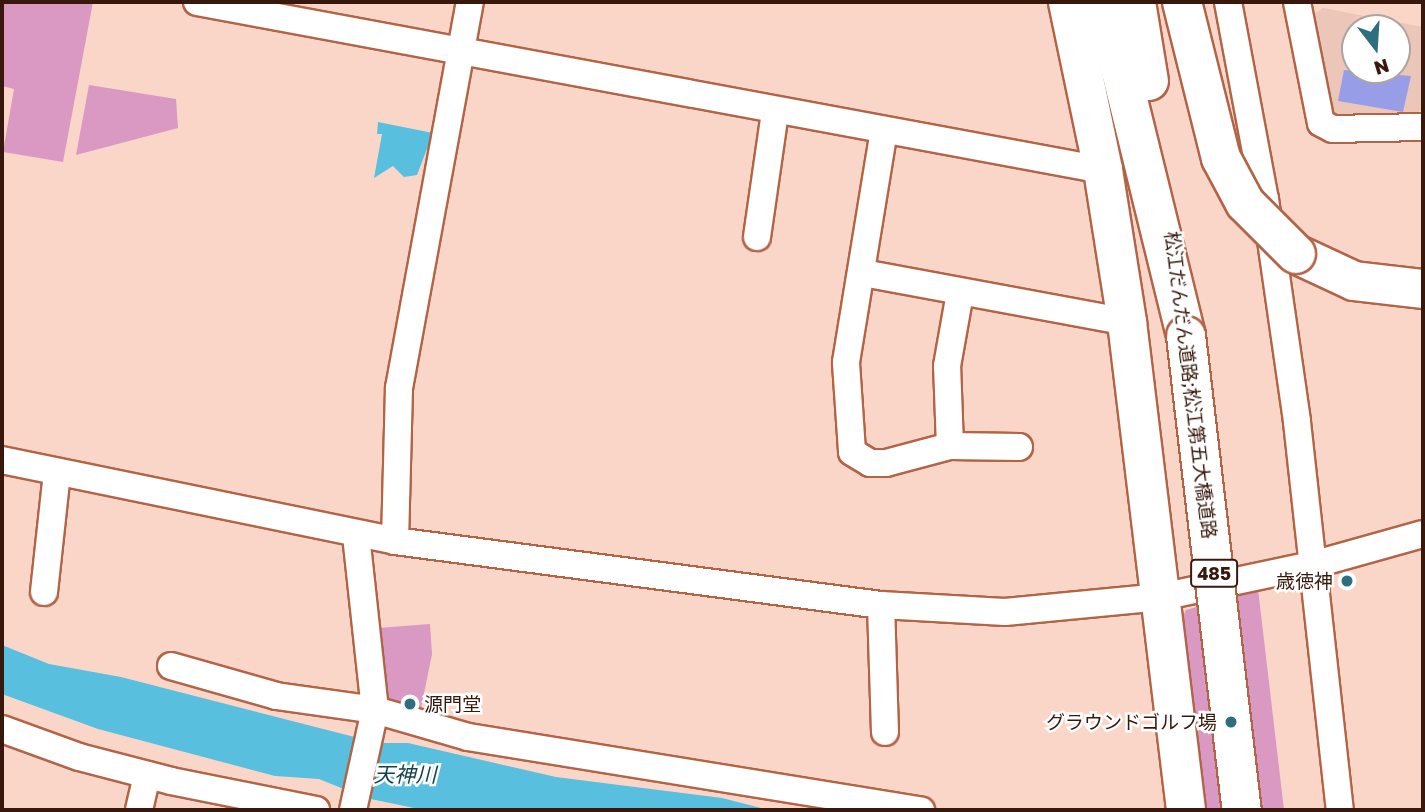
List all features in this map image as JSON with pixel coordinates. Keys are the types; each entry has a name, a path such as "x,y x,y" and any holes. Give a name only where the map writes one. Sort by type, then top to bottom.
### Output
{"main road":[{"path":"1068,2 1103,170 1127,322 1185,810"},
{"path":"1104,2 1186,336"},
{"name":"松江だんだん道路;松江第五大橋道路","path":"1136,2 1186,336 1242,810"},
{"path":"1182,2 1221,158 1245,203 1296,254 1354,282 1423,289"}],"street":[{"path":"197,2 775,112 1103,170"},
{"path":"395,541 400,388 470,2"},
{"path":"1228,2 1265,199 1340,810"},
{"path":"1297,2 1321,123 1333,129 1423,127"},
{"path":"757,237 775,112"},
{"path":"884,130 860,260 863,273 846,363 852,452 870,463 886,463 950,446 1019,447"},
{"path":"863,273 1127,322"},
{"path":"950,446 947,366 960,293"},
{"path":"2,460 395,541 881,605 1005,612 1161,597 1312,565 1423,534"},
{"path":"44,592 57,472"},
{"path":"353,810 374,714 356,535"},
{"path":"881,605 885,732"},
{"path":"171,666 276,695 374,714 468,737 921,810"},
{"path":"2,729 147,775 285,806 316,810"},
{"path":"139,810 147,775"}],"shaded area":[{"path":"2,2 93,2 63,162 3,152 14,89 2,86"},
{"path":"1323,8 1355,14 1341,14 1341,84 1411,84 1411,25 1423,27 1421,110 1414,116 1337,118 1326,109 1310,17"},
{"path":"89,85 176,99 178,128 76,155"},
{"name":"グラウンドゴルフ場","path":"1258,589 1284,810 1199,810 1179,625 1186,610"},
{"path":"430,624 432,654 419,718 388,704 378,628"}],"water":[{"path":"378,122 433,133 417,175 404,177 393,166 374,178 382,134 377,134"},
{"name":"天神川","path":"2,645 49,664 121,677 378,743 408,743 556,777 722,798 769,810 414,808 366,798 319,779 275,776 98,729 2,694"}],"building":[{"path":"1341,84 1409,84 1403,112 1338,101"}],"place":[{"name":"歳徳神","path":"1347,581"},
{"name":"源門堂","path":"410,704"},
{"name":"グラウンドゴルフ場","path":"1231,722"}]}
